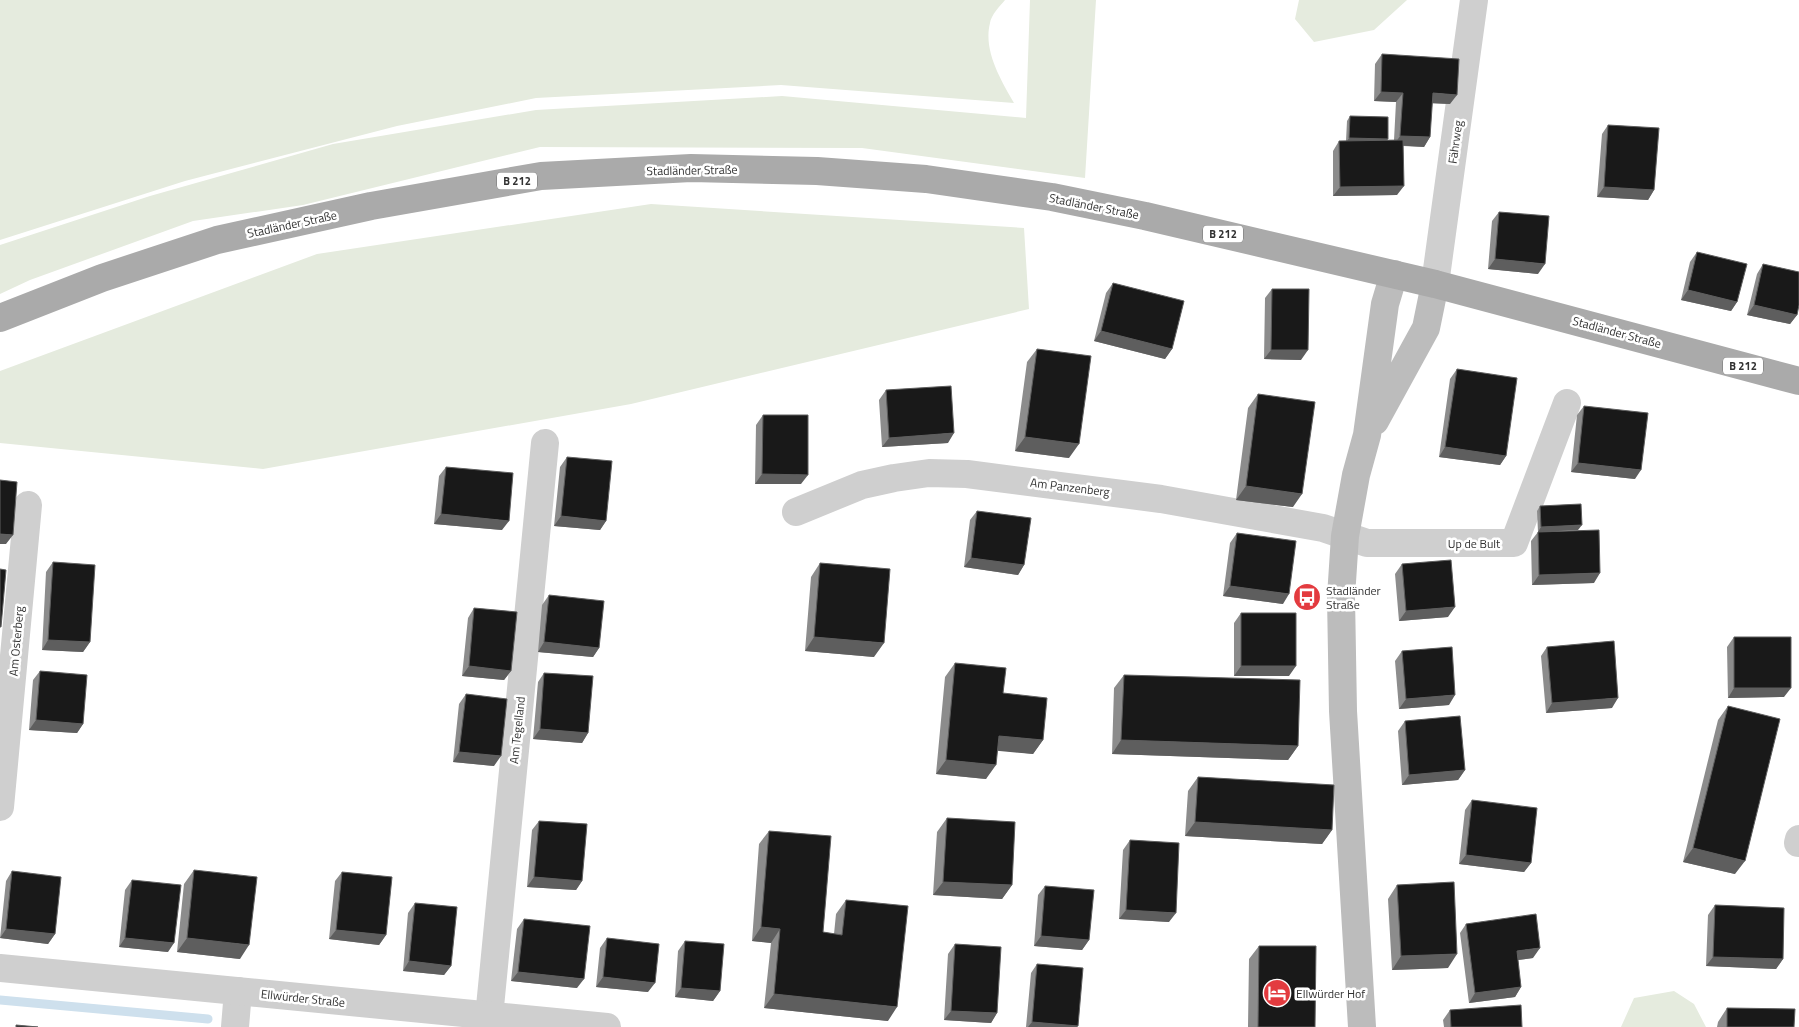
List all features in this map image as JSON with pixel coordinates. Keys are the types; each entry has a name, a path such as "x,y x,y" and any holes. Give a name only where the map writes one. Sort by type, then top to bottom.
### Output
{"main road":[{"name":"Stadländer Straße","path":"0,318 102,278 217,240 371,206 541,176 691,168 816,172 926,179 1052,197 1145,216 1435,284 1799,381"},
{"path":"1362,1027 1343,710 1341,596 1345,536 1356,475 1368,435 1386,304 1394,274"},
{"path":"1368,435 1426,328 1435,284"}],"street":[{"name":"Fährweg","path":"1435,284 1474,0"},
{"name":"Up de Bult","path":"1345,536 1367,543 1514,543 1567,404"},
{"name":"Am Tegelland","path":"489,1016 545,443"},
{"name":"Am Panzenberg","path":"796,512 862,485 929,473 967,474 1161,499 1323,528 1345,536"},
{"name":"Am Osterberg","path":"0,807 28,505"},
{"name":"Ellwürder Straße","path":"0,968 238,991 422,1019 489,1016 607,1027"},
{"path":"235,1027 238,991"}],"shaded area":[{"path":"0,0 1005,0 991,20 988,34 994,65 1014,103 781,85 536,98 397,126 185,181 0,240"},
{"path":"1030,0 1096,0 1085,178 862,148 540,147 303,205 193,221 30,280 0,294 0,245 150,196 333,144 536,110 782,96 1026,118"},
{"path":"1299,0 1407,0 1374,30 1314,42 1295,19"},
{"path":"651,204 1024,228 1029,309 631,404 263,469 0,443 0,371 317,254"},
{"path":"1674,991 1694,1004 1706,1027 1621,1027 1634,998"}],"building":[{"path":"1382,54 1459,59 1457,95 1433,93 1430,137 1400,136 1403,93 1381,92"},
{"path":"1350,116 1388,117 1388,139 1349,138"},
{"path":"1608,125 1659,128 1654,190 1604,187"},
{"path":"1403,140 1404,186 1340,187 1339,141"},
{"path":"1499,212 1549,216 1545,264 1495,259"},
{"path":"1697,252 1747,264 1737,302 1688,290"},
{"path":"1763,264 1799,272 1799,305 1797,315 1754,305"},
{"path":"1113,283 1184,301 1172,349 1101,331"},
{"path":"1272,289 1309,289 1308,350 1271,350"},
{"path":"1037,349 1091,356 1079,444 1025,437"},
{"path":"1457,369 1517,378 1506,456 1445,447"},
{"path":"951,386 954,433 889,438 886,390"},
{"path":"1258,394 1315,402 1302,494 1246,486"},
{"path":"1584,406 1648,413 1641,470 1578,463"},
{"path":"763,415 808,415 808,475 762,474"},
{"path":"567,457 612,461 606,521 561,516"},
{"path":"446,467 513,473 509,521 441,514"},
{"path":"0,480 17,482 13,535 0,534"},
{"path":"1581,504 1582,525 1541,527 1540,506"},
{"path":"977,511 1031,518 1024,565 971,558"},
{"path":"1599,530 1600,573 1539,575 1538,532"},
{"path":"1237,533 1296,541 1289,594 1230,586"},
{"path":"1451,560 1455,607 1406,611 1402,564"},
{"path":"53,562 95,565 90,642 48,640"},
{"path":"820,563 890,569 884,643 814,637"},
{"path":"0,569 6,570 1,627 0,627"},
{"path":"549,595 604,601 599,648 544,642"},
{"path":"474,608 517,612 511,671 469,666"},
{"path":"1241,613 1296,613 1296,666 1241,666"},
{"path":"1734,637 1791,637 1791,688 1734,688"},
{"path":"1614,641 1618,698 1552,703 1547,647"},
{"path":"1452,647 1455,695 1406,699 1402,651"},
{"path":"955,663 1006,668 1003,693 1047,698 1043,740 999,736 996,765 946,760"},
{"path":"40,671 87,675 83,724 36,720"},
{"path":"544,673 593,676 588,733 540,729"},
{"path":"1124,675 1300,680 1298,746 1121,740"},
{"path":"466,694 507,699 501,756 459,752"},
{"path":"1728,706 1780,719 1745,861 1693,848"},
{"path":"1460,716 1465,770 1409,775 1405,721"},
{"path":"1198,777 1334,785 1332,830 1195,822"},
{"path":"1472,800 1537,808 1531,863 1466,855"},
{"path":"947,818 1015,822 1012,885 943,882"},
{"path":"539,821 587,824 582,881 534,877"},
{"path":"769,831 831,836 823,932 842,935 846,900 908,906 897,1007 774,994 780,929 761,927"},
{"path":"1130,840 1179,843 1176,913 1126,910"},
{"path":"194,870 257,877 249,945 187,938"},
{"path":"12,871 61,877 55,934 6,929"},
{"path":"342,872 392,877 386,935 336,930"},
{"path":"132,880 181,885 174,943 125,938"},
{"path":"1454,882 1457,954 1401,956 1397,885"},
{"path":"1045,886 1094,890 1089,940 1041,936"},
{"path":"415,903 457,907 451,966 409,961"},
{"path":"1715,905 1784,908 1783,959 1713,957"},
{"path":"1536,914 1540,948 1517,951 1521,987 1475,993 1466,924"},
{"path":"524,919 590,926 584,979 518,972"},
{"path":"607,938 659,944 655,983 603,977"},
{"path":"685,941 724,944 720,991 681,988"},
{"path":"955,944 1001,947 997,1013 951,1011"},
{"name":"Ellwürder Hof","path":"1259,946 1316,946 1315,1027 1258,1027"},
{"path":"1037,964 1083,968 1078,1026 1032,1022"},
{"path":"1521,1005 1522,1027 1451,1027 1450,1010"},
{"path":"1727,1008 1795,1009 1794,1027 1727,1027"},
{"path":"16,1025 38,1027 16,1027"}],"waterway":[{"path":"0,1000 208,1019"}],"place":[{"name":"Stadländer Straße","path":"1307,597"},
{"name":"Ellwürder Hof","path":"1277,993"}]}
